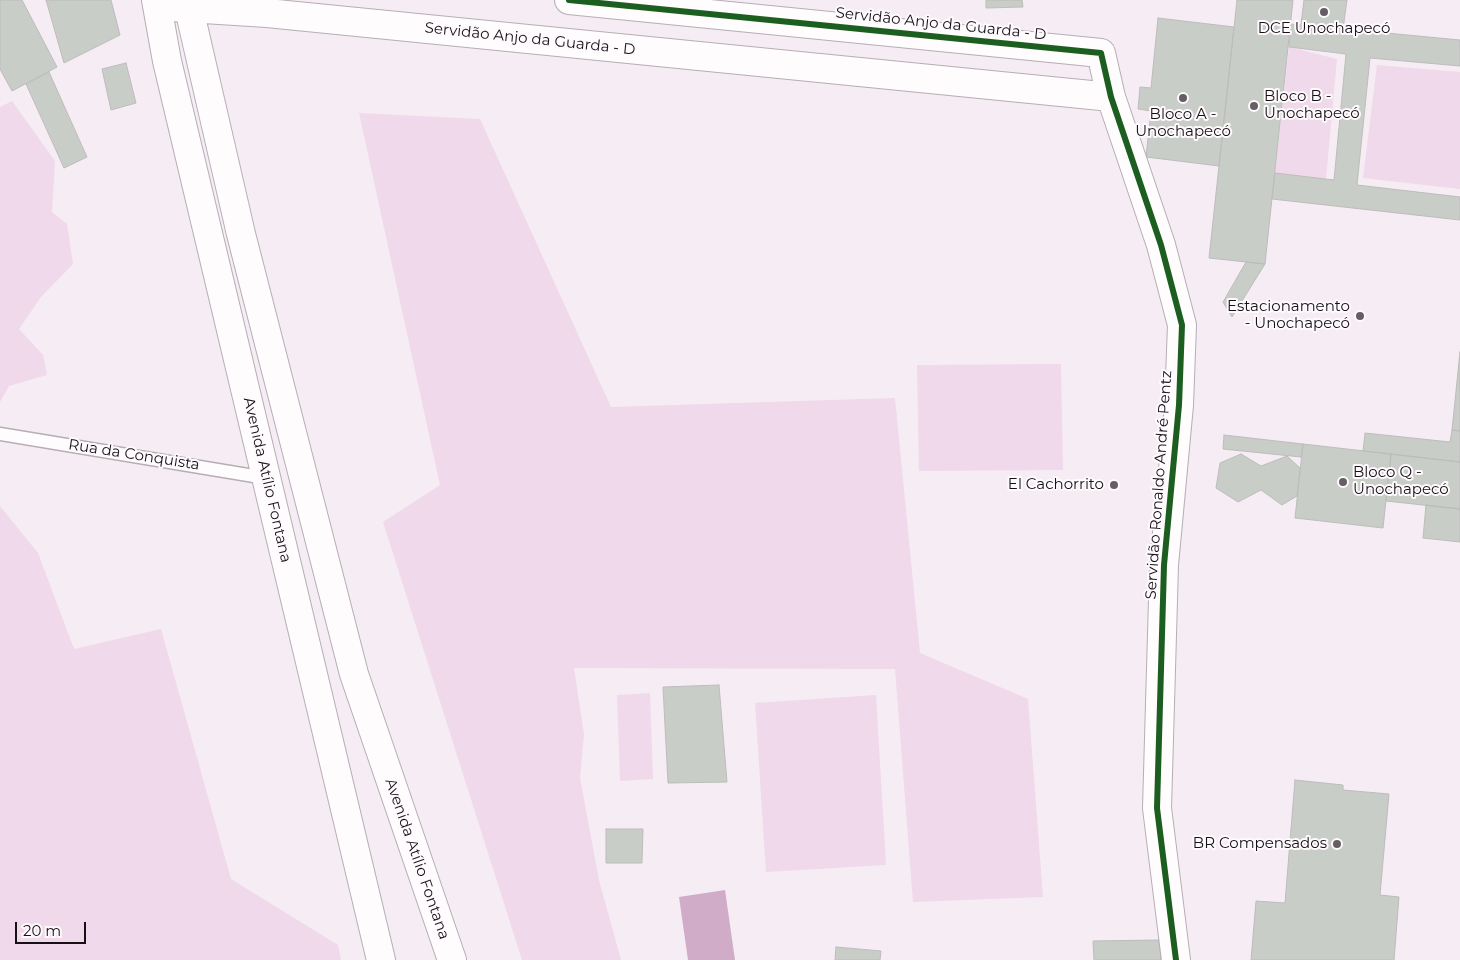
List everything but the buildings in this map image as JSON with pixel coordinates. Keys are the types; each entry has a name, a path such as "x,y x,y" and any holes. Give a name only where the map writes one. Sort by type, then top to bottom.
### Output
{"street":[{"name":"Servidão Anjo da Guarda - D","path":"574,0 1101,53"},
{"path":"570,43 574,0"},
{"name":"Servidão Anjo da Guarda - D","path":"157,4 189,13 234,5 268,6 570,43 1111,97"},
{"name":"Avenida Atílio Fontana","path":"157,4 167,61 381,960"},
{"name":"Avenida Atílio Fontana","path":"189,13 241,234 354,674 452,960"},
{"path":"737,60 740,17"},
{"name":"Servidão Ronaldo André Pentz","path":"1101,53 1111,97 1161,245 1182,325 1179,405 1164,565 1157,808 1176,960"}],"lane":[{"name":"Rua da Conquista","path":"0,434 232,470 267,478"}],"shaded area":[{"path":"1289,47 1337,59 1326,179 1275,173"},
{"path":"1377,65 1460,72 1460,189 1363,178"},
{"path":"12,101 55,161 52,212 67,224 73,264 41,297 19,329 43,355 47,375 9,386 0,402 0,107"},
{"path":"359,113 480,119 611,407 895,398 920,653 1028,699 1043,897 913,902 895,669 574,668 584,734 580,778 599,880 621,960 522,960 383,522 440,485"},
{"path":"1061,364 1063,470 919,471 917,365"},
{"path":"0,506 38,553 74,649 161,629 231,879 338,945 341,960 0,960"},
{"path":"650,693 653,779 620,781 617,695"},
{"path":"876,695 886,865 766,872 755,703"},
{"path":"725,890 735,960 688,960 679,897"}],"cycle path":[{"path":"569,0 1101,53 1111,97 1161,245 1182,325 1179,405 1164,565 1157,808 1176,960"}],"place":[{"name":"DCE Unochapecó","path":"1324,12"},
{"name":"Bloco A - Unochapecó","path":"1183,98"},
{"name":"Bloco B - Unochapecó","path":"1254,106"},
{"name":"Estacionamento - Unochapecó","path":"1360,316"},
{"name":"Bloco Q - Unochapecó","path":"1343,482"},
{"name":"El Cachorrito","path":"1114,485"},
{"name":"BR Compensados","path":"1337,844"}]}
